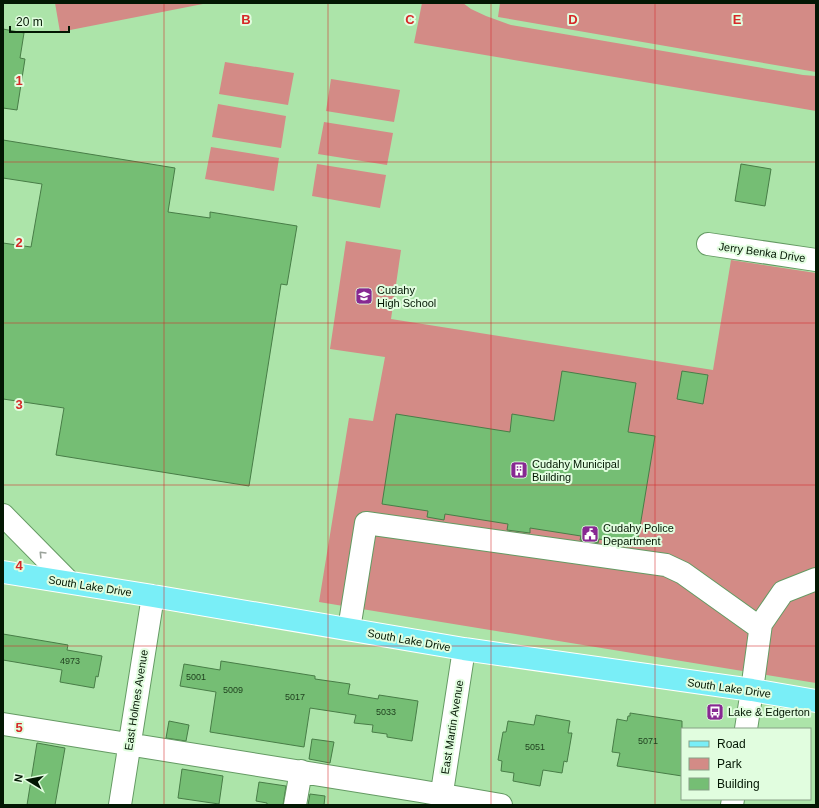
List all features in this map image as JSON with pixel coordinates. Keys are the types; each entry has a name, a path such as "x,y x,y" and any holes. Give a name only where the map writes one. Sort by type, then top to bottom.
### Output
{"main road":[{"name":"South Lake Drive","path":"3,572 464,649 752,690 816,701"}],"street":[{"name":"Jerry Benka Drive","path":"708,244 816,260"},
{"path":"3,515 69,582"},
{"path":"349,629 366,523 666,565 683,573 760,628"},
{"path":"746,728 761,624 783,592 816,579"},
{"name":"East Holmes Avenue","path":"120,805 153,596"},
{"name":"East Martin Avenue","path":"441,800 464,649"},
{"path":"3,724 301,772 441,800 501,805"},
{"path":"295,805 301,772"}],"green space":[{"path":"55,3 208,3 60,32"},
{"path":"422,3 463,3 471,9 486,16 511,25 816,76 816,111 414,43"},
{"path":"500,3 816,3 816,72 498,17"},
{"path":"225,62 294,73 288,105 219,94"},
{"path":"331,79 400,90 394,122 326,111"},
{"path":"218,104 286,116 281,148 212,137"},
{"path":"324,122 393,133 387,165 318,154"},
{"path":"211,147 279,158 274,191 205,179"},
{"path":"317,164 386,175 380,208 312,196"},
{"path":"346,241 401,250 391,319 713,370 731,260 816,273 816,683 319,602 349,418 373,421 385,357 330,349"}],"building":[{"path":"3,29 24,33 20,58 25,59 17,110 3,108"},
{"path":"3,140 175,168 168,212 210,218 210,212 297,226 287,285 281,284 249,486 56,455 64,408 3,399 3,243 31,247 42,184 3,178"},
{"path":"741,164 771,169 765,206 735,201"},
{"name":"Cudahy Municipal Building","path":"562,371 636,383 628,432 655,436 637,545 599,539 598,543 580,540 581,536 530,528 530,533 507,530 508,524 445,514 444,520 427,517 428,511 382,504 396,414 510,432 512,414 554,421"},
{"path":"682,371 708,375 703,404 677,399"},
{"path":"3,634 68,645 67,650 102,656 98,677 96,676 94,688 60,682 62,670 3,660"},
{"path":"221,661 315,676 315,679 350,684 348,694 378,699 379,695 418,701 412,741 387,737 387,734 372,732 373,725 354,723 356,715 310,708 304,747 210,732 216,692 180,686 184,664 220,670"},
{"path":"630,713 682,721 681,776 617,766 620,753 612,752 617,719 627,721 628,716 630,716"},
{"path":"536,715 570,721 568,733 572,733 567,762 564,761 562,773 543,770 540,786 513,781 514,773 501,771 502,761 498,760 503,732 506,732 508,721 534,725"},
{"path":"169,721 189,725 186,741 166,738"},
{"path":"312,739 334,742 330,763 309,759"},
{"path":"37,743 65,748 55,805 27,805"},
{"path":"182,769 223,776 219,804 178,798"},
{"path":"259,782 286,786 283,805 267,805 267,803 256,801"},
{"path":"310,794 325,796 324,805 308,805"}],"place":[{"name":"Cudahy High School","path":"364,296"},
{"name":"Cudahy Municipal Building","path":"519,470"},
{"name":"Cudahy Police Department","path":"590,534"},
{"name":"Lake & Edgerton","path":"715,712"}]}
